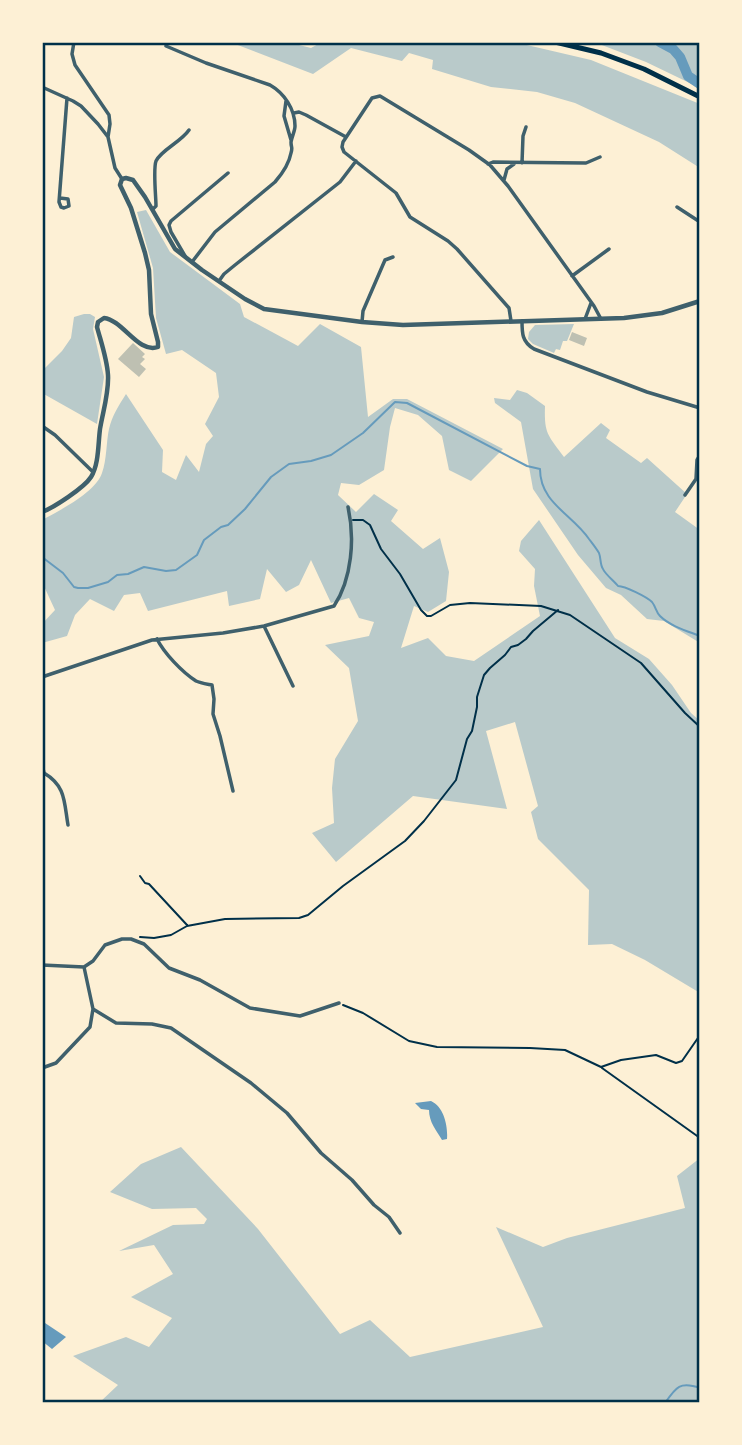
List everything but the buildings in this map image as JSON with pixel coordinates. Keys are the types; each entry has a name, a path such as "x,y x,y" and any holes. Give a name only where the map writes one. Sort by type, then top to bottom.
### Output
{"main road":[{"path":"555,42 601,53 643,69 700,97"}],"street":[{"path":"74,42 72,54 75,65 109,115 108,137 115,168 122,179"},
{"path":"166,46 206,64 270,85 279,91 294,113 295,128 291,142"},
{"path":"42,87 81,106 108,137"},
{"path":"511,321 509,308 457,249 410,217 396,193 342,149 346,137 374,96 380,96 488,163 504,181 601,319"},
{"path":"60,198 67,98"},
{"path":"192,262 215,232 275,182 288,164 292,152 284,117 286,101"},
{"path":"294,113 299,112 346,137"},
{"path":"522,163 526,127"},
{"path":"153,209 156,206 156,161 184,137 188,130"},
{"path":"488,163 586,163 600,157"},
{"path":"219,281 235,265 340,182 356,161"},
{"path":"504,181 507,170 516,163"},
{"path":"186,258 169,225 228,173"},
{"path":"122,179 133,180 175,249 264,309 403,325 649,316 700,302"},
{"path":"42,512 78,490 93,472 108,390 98,322 104,318 111,319 149,349 158,347 152,320 147,261 131,208 120,185 122,179"},
{"path":"677,207 700,222"},
{"path":"572,276 609,249"},
{"path":"362,322 363,312 385,260 393,257"},
{"path":"585,319 591,303"},
{"path":"522,321 525,341 534,349 647,392 700,408"},
{"path":"42,426 93,472"},
{"path":"685,495 696,479 697,460 700,455"},
{"path":"42,677 157,639 264,626 334,606 344,587 351,552 351,520 348,507"},
{"path":"264,626 293,686"},
{"path":"157,639 161,647 197,682 212,685 213,714 233,791"},
{"path":"42,764 42,779"},
{"path":"44,773 61,787 68,825"},
{"path":"42,965 84,967 93,961 105,945 131,939 144,944 169,968 200,980 250,1008 300,1016 339,1003"},
{"path":"42,1068 56,1063 90,1027 93,1009 84,967"},
{"path":"93,1009 116,1023 152,1024 171,1028 251,1083 287,1113 321,1153 389,1217 400,1233"}],"path":[{"path":"351,520 363,520 370,525 381,549 427,616 459,603 541,606 558,610 581,622 641,663 700,727"},
{"path":"131,939 171,935 187,926 225,919 299,918 308,915 405,841 456,780 467,739 472,731 477,697 484,676 511,647 526,639 558,610"},
{"path":"140,876 187,926"},
{"path":"339,1003 363,1013 409,1041 438,1047 565,1050 601,1067 700,1138"},
{"path":"601,1067 621,1060 656,1055 676,1063 682,1061 700,1035"}],"shaded area":[{"path":"230,42 287,42 311,48 322,42 514,42 591,60 700,104 700,168 659,142 575,103 537,92 491,87 432,69 433,60 409,53 402,61 351,48 313,74"},
{"path":"594,42 700,42 700,88 646,62"},
{"path":"146,210 170,252 240,304 244,317 298,346 320,324 361,347 368,417 393,399 407,399 503,449 471,481 449,470 442,436 418,415 395,408 384,470 359,485 341,483 338,495 356,512 374,494 398,510 391,521 423,549 440,538 449,572 446,601 428,612 414,606 401,648 428,638 446,656 474,661 540,616 534,586 535,569 519,551 521,541 539,520 615,638 649,659 700,721 700,993 612,944 588,945 589,890 538,839 531,812 538,806 515,722 486,731 507,809 413,796 336,862 312,833 334,823 332,788 335,759 358,721 349,668 325,645 369,636 374,622 359,618 349,598 331,603 311,560 299,585 286,592 267,569 260,599 229,606 227,591 148,611 140,593 124,595 114,611 90,599 75,615 67,636 42,643 42,624 55,610 42,582 42,520 76,500 98,480 105,462 110,424 126,394 163,450 162,472 176,480 186,455 199,472 206,444 213,436 205,424 219,397 216,373 182,350 166,354 156,318 153,268 137,212"},
{"path":"84,314 95,317 93,329 104,377 97,424 42,393 42,371 71,338 74,317"},
{"path":"574,324 567,341 563,341 560,350 556,349 554,353 528,339 529,332 535,325"},
{"path":"517,390 527,393 545,406 548,434 564,457 601,423 610,430 606,438 641,463 647,458 687,494 675,512 700,530 700,643 664,621 647,619 621,595 606,588 578,555 533,489 521,422 495,403 494,398 510,400"},
{"path":"181,1147 258,1229 340,1334 370,1320 410,1357 543,1327 496,1227 543,1247 567,1238 685,1208 677,1176 700,1158 700,1403 99,1403 118,1385 73,1356 126,1337 149,1347 172,1318 131,1297 173,1274 154,1245 119,1251 173,1225 204,1224 207,1219 196,1208 152,1209 110,1192 141,1164"}],"water":[{"path":"431,1101 444,1117 447,1139 442,1140 435,1129 429,1110 421,1109 415,1103"},
{"path":"42,1321 66,1337 52,1349 42,1341"}],"waterway":[{"path":"660,42 673,49 680,57 688,76 700,84"},
{"path":"42,557 78,588 108,582 117,575 128,574 144,567 176,570 197,555 204,540 228,525 245,509 271,477 289,464 331,455 363,433 395,402 407,403 527,466 540,469 545,491 582,530 599,553 602,567 618,586 649,600 669,623 700,636"},
{"path":"665,1403 672,1393 683,1385 700,1388"}]}
